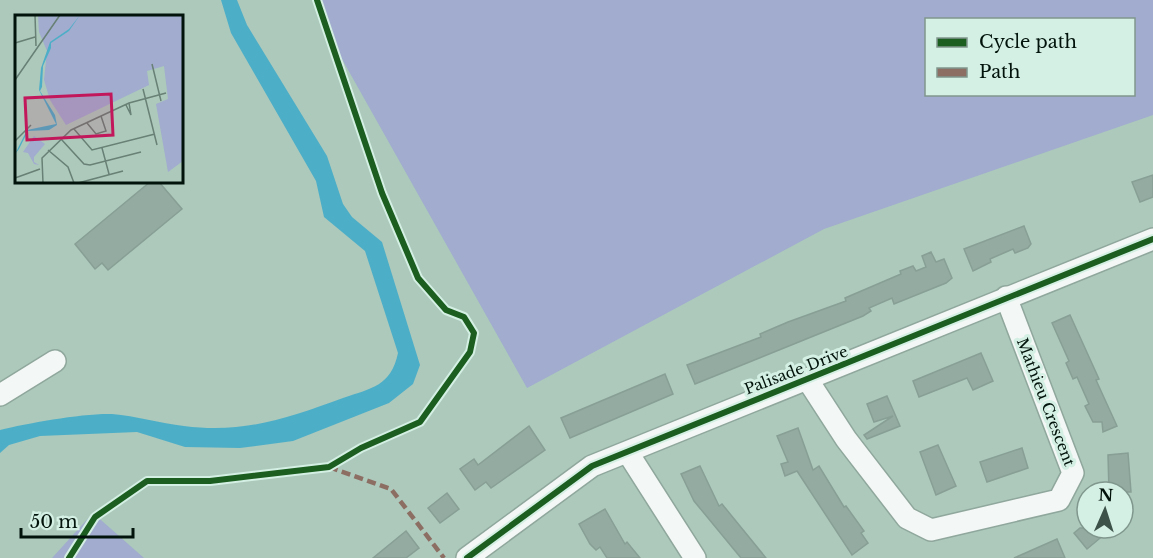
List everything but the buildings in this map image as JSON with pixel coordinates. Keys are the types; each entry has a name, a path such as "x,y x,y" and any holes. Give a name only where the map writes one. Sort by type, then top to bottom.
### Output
{"street":[{"name":"Palisade Drive","path":"467,558 592,466 628,453 681,428 1153,239"},
{"name":"Mathieu Crescent","path":"807,379 846,439 907,518 931,530 1059,500 1073,473 1006,297"},
{"path":"0,394 54,361"},
{"path":"628,453 695,558"}],"shaded area":[{"path":"221,0 237,0 247,25 327,156 343,204 352,217 382,242 420,365 413,384 389,403 293,441 240,448 185,447 137,432 40,436 9,445 0,453 0,430 72,417 112,414 206,428 246,426 284,418 371,388 391,373 398,353 365,251 324,217 316,181 231,33"},
{"path":"319,0 1153,0 1153,115 824,229 527,388 329,36"},
{"path":"93,513 144,558 52,558"}],"marked path":[{"path":"329,467 391,489 444,558"}],"cycle path":[{"path":"69,558 95,517 147,481 210,481 329,467 361,448 420,422 470,352 474,333 464,317 446,310 418,278 382,193 317,0"},
{"path":"467,558 592,466 1153,239"}]}
